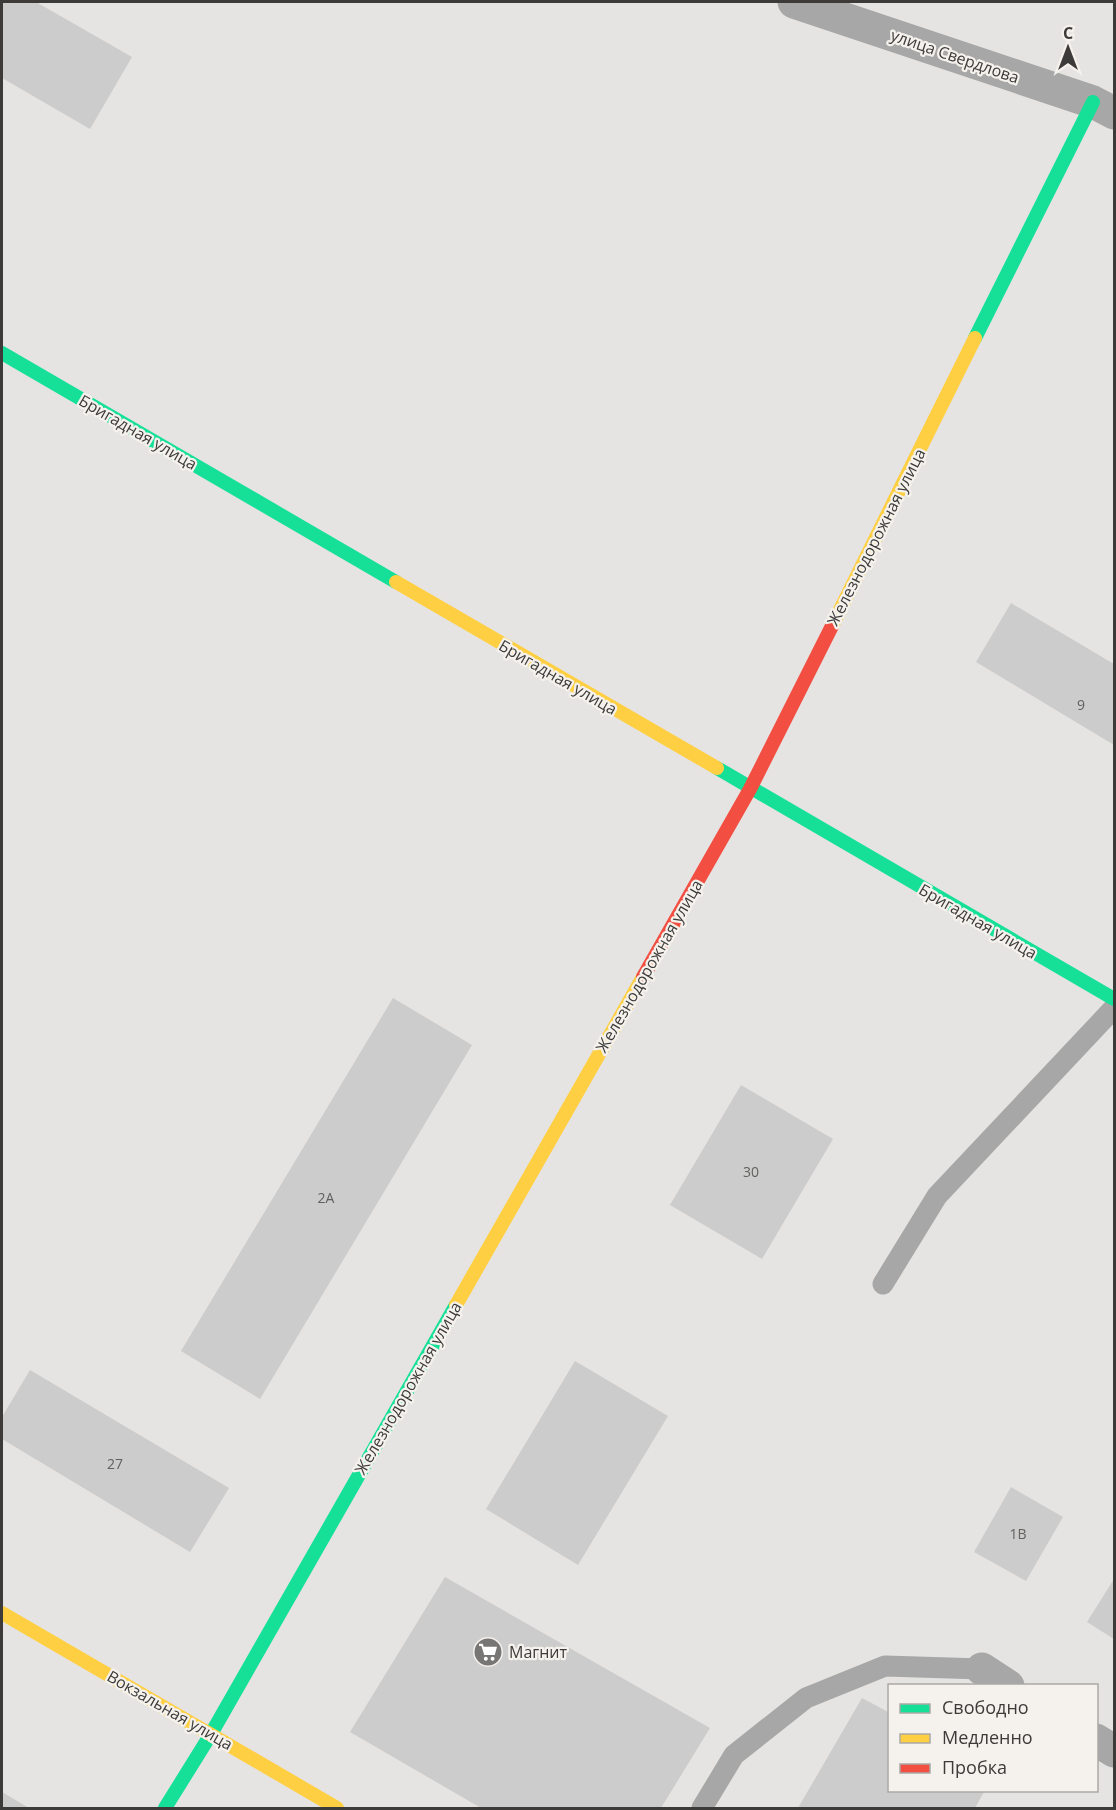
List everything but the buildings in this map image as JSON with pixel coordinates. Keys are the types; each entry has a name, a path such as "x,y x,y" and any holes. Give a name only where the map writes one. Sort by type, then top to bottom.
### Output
{"street":[{"name":"улица Свердлова","path":"794,2 1104,107"},
{"name":"Железнодорожная улица","path":"165,1809 211,1734 750,789 1104,107"},
{"name":"Бригадная улица","path":"2,353 1114,999"},
{"name":"Вокзальная улица","path":"2,1613 337,1809"},
{"path":"1098,1741 1114,1751"}],"lane":[{"path":"883,1284 937,1196 1114,1008"},
{"path":"702,1809 734,1755 806,1698 885,1666 995,1677"}],"traffic: fast":[{"path":"975,338 1093,102"},
{"path":"2,353 396,582"},
{"path":"717,768 1114,999"},
{"path":"165,1808 211,1734 456,1305"}],"traffic: slow":[{"path":"832,626 975,338"},
{"path":"396,582 717,768"},
{"path":"456,1305 643,977"},
{"path":"2,1613 337,1808"}],"traffic: jam":[{"path":"643,977 750,789 832,626"}],"place":[{"name":"Магнит","path":"488,1652"}]}
